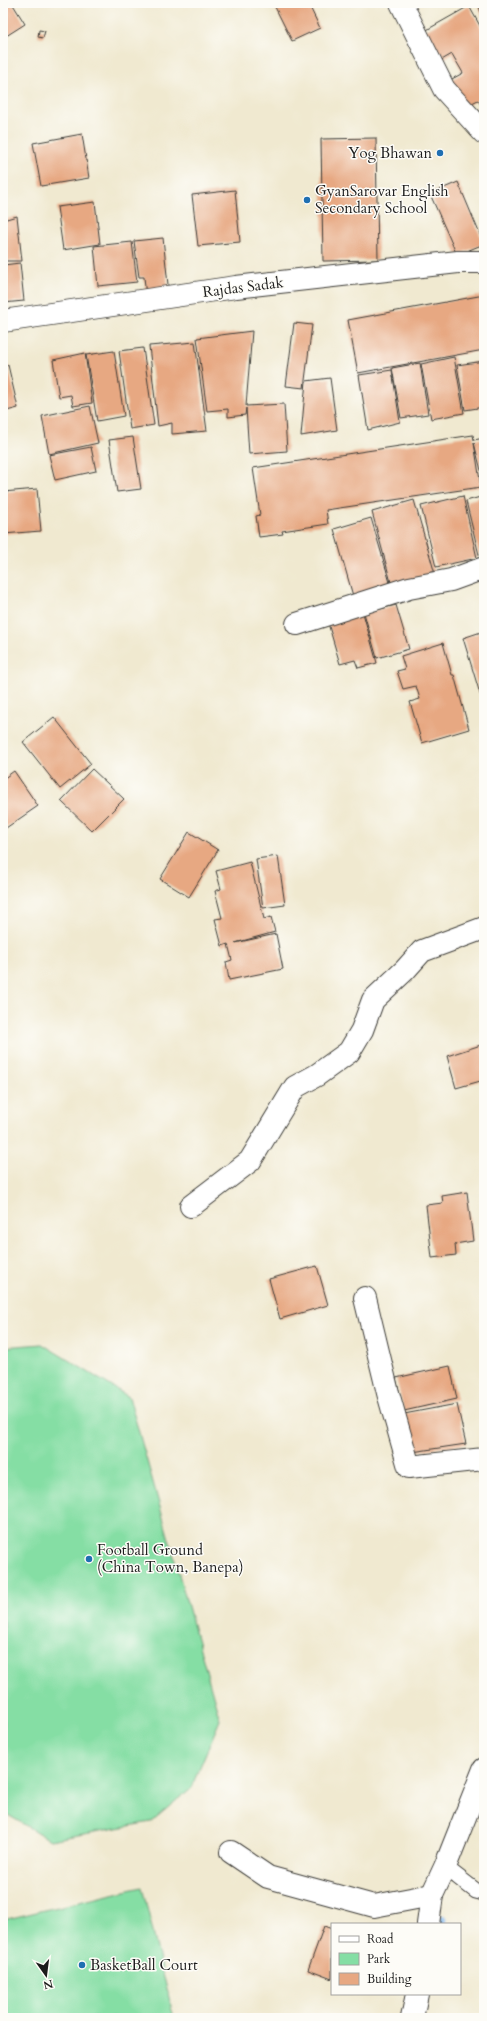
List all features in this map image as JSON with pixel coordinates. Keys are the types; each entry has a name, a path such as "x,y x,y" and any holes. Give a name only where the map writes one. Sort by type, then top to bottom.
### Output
{"street":[{"path":"401,3 444,89 484,133"},
{"name":"Rajdas Sadak","path":"3,321 236,287 458,262 484,262"},
{"path":"297,624 409,588 450,580 484,568"},
{"path":"191,1206 250,1160 295,1087 317,1075 349,1052 362,1030 373,1000 405,970 422,951 484,928"},
{"path":"365,1298 388,1393 409,1467 484,1459"},
{"path":"428,1923 432,1895 445,1867 484,1769"},
{"path":"231,1852 268,1877 374,1906 432,1895"},
{"path":"412,2018 416,1995"}],"lane":[{"path":"445,1867 476,1891 484,1892"}],"green space":[{"name":"Football Ground (China Town, Banepa)","path":"42,1344 129,1397 220,1720 191,1788 151,1822 50,1840 3,1812 3,1347"},
{"name":"BasketBall Court","path":"142,1887 174,2018 5,2018 3,2010 3,1920"}],"building":[{"path":"3,3 12,3 25,24 3,38"},
{"path":"273,3 308,3 320,28 292,41"},
{"path":"478,3 484,3 484,22"},
{"path":"469,6 484,33 484,110 478,100 466,106 450,80 463,73 452,54 440,61 423,32"},
{"path":"39,30 45,31 43,38 38,37"},
{"path":"82,134 89,178 41,186 33,143"},
{"path":"376,138 378,260 323,261 321,139"},
{"path":"458,182 484,244 457,255 430,194"},
{"path":"235,190 240,242 198,246 192,195"},
{"path":"95,202 100,244 63,250 57,207"},
{"path":"17,216 22,261 3,261 3,220"},
{"path":"163,238 169,294 146,297 144,277 139,277 134,241"},
{"path":"132,242 137,282 98,286 94,246"},
{"path":"20,263 24,301 3,303 3,265"},
{"path":"484,295 484,350 358,373 348,320"},
{"path":"294,323 312,325 304,388 286,386"},
{"path":"252,331 246,406 284,404 287,451 249,454 246,408 245,415 228,417 228,409 207,411 197,338"},
{"path":"195,342 207,431 172,434 172,423 158,426 149,346"},
{"path":"143,348 154,425 130,429 119,351"},
{"path":"114,351 124,416 97,421 86,355"},
{"path":"85,353 92,403 73,406 71,395 59,397 53,360"},
{"path":"454,357 464,413 431,419 421,364"},
{"path":"484,361 484,407 465,410 457,365"},
{"path":"420,363 428,414 401,418 392,368"},
{"path":"8,365 18,408 3,412 3,366"},
{"path":"392,370 400,422 368,430 359,375"},
{"path":"330,378 337,430 301,436 306,381"},
{"path":"90,406 98,443 49,454 42,416"},
{"path":"473,435 474,440 484,438 484,482 474,443 481,487 326,510 328,524 282,531 283,534 259,537 256,516 260,515 253,468"},
{"path":"133,437 141,489 117,492 109,440"},
{"path":"91,447 96,471 55,480 49,455"},
{"path":"37,489 41,531 3,534 3,492"},
{"path":"463,496 477,558 436,567 421,506"},
{"path":"484,496 484,553 479,555 466,501"},
{"path":"414,500 435,574 392,586 372,512"},
{"path":"371,518 391,586 353,596 334,529"},
{"path":"396,605 409,649 377,658 364,613"},
{"path":"363,613 377,663 358,668 355,660 340,664 328,623"},
{"path":"484,631 484,707 463,638"},
{"path":"443,643 452,675 454,675 469,729 422,743 410,702 420,699 416,686 403,689 397,671 405,669 401,656"},
{"path":"54,717 91,764 60,789 23,742"},
{"path":"92,769 124,799 92,831 61,801"},
{"path":"14,771 38,806 3,830 3,779"},
{"path":"189,832 218,850 189,897 160,879"},
{"path":"278,856 285,905 263,908 256,859"},
{"path":"250,862 264,919 271,917 275,932 235,943 276,934 283,969 229,980 226,962 232,960 228,944 222,946 215,919 222,918 215,891 221,889 216,871"},
{"path":"484,1044 484,1080 456,1088 447,1056"},
{"path":"467,1192 473,1241 455,1244 456,1255 432,1258 426,1205 443,1203 442,1196"},
{"path":"317,1266 328,1305 280,1319 269,1279"},
{"path":"450,1366 457,1399 404,1411 396,1378"},
{"path":"457,1404 466,1444 412,1452 404,1414"},
{"path":"324,1926 331,1929 331,1979 308,1970"}],"place":[{"name":"Yog Bhawan","path":"440,153"},
{"name":"GyanSarovar English Secondary School","path":"307,200"},
{"name":"Football Ground (China Town, Banepa)","path":"89,1559"},
{"name":"BasketBall Court","path":"82,1965"}]}
